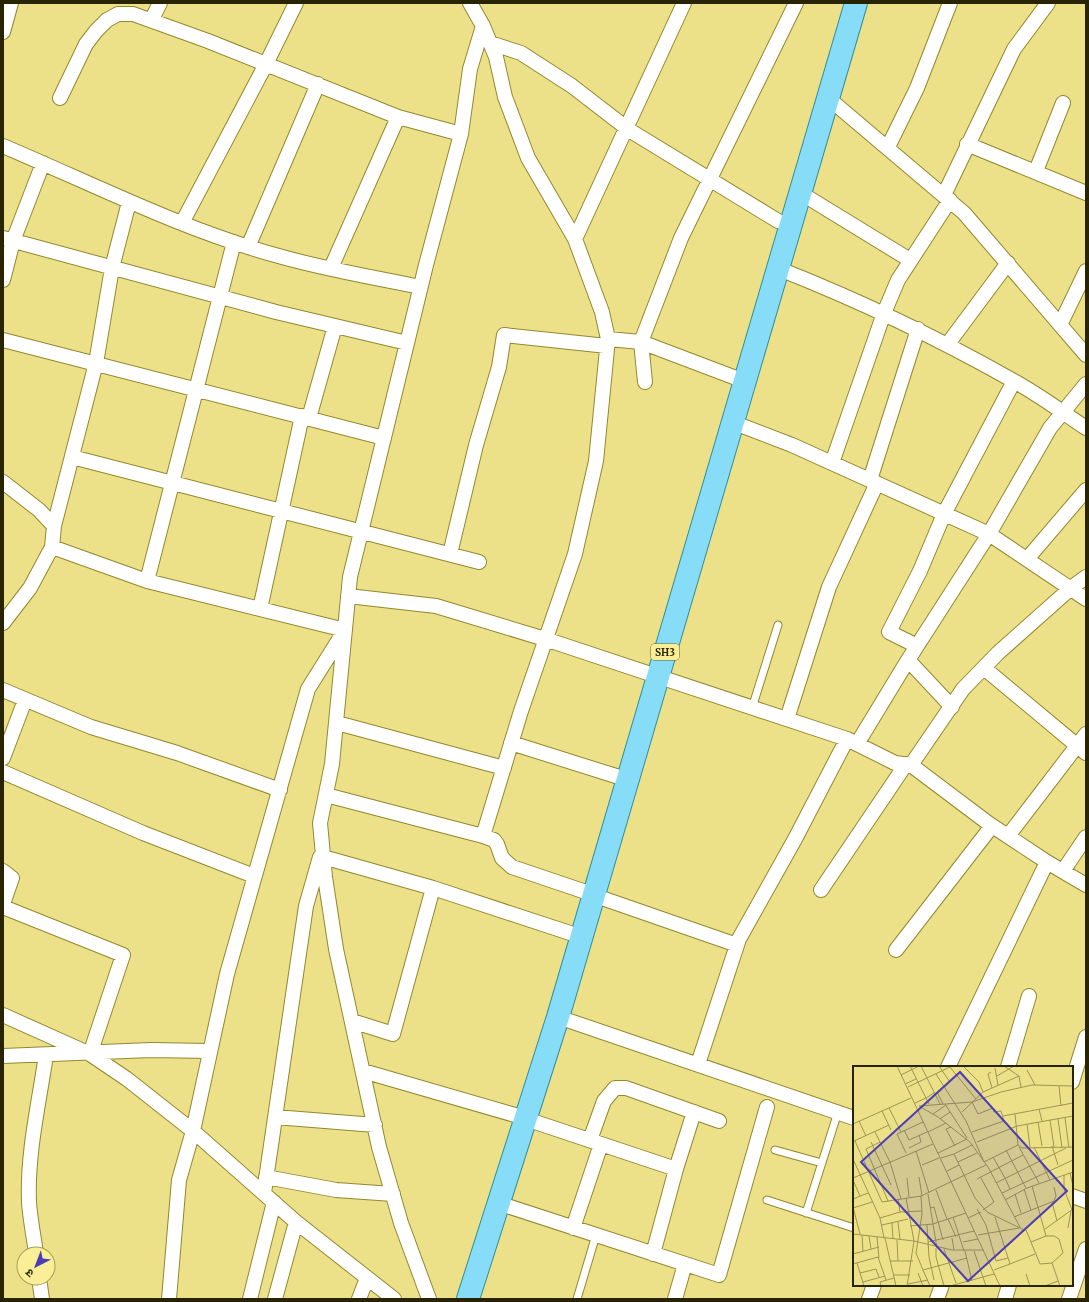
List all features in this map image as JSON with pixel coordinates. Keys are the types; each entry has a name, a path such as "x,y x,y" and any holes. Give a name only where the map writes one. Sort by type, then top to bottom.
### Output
{"main road":[{"name":"SH3","path":"468,1299 498,1203 570,933 588,893 738,379 778,221 844,3"},
{"name":"SH3","path":"457,1299 558,1017 616,776 652,674 732,422 738,379 777,268 856,3"}],"street":[{"path":"3,32 11,3"},
{"path":"152,19 160,3"},
{"path":"182,223 266,64 296,3"},
{"path":"470,3 483,26 496,57 505,97 528,158 575,239 602,312 608,342 596,461 575,554 511,743 483,836"},
{"path":"575,239 684,3"},
{"path":"645,382 641,342 681,238 796,3"},
{"path":"888,147 917,88 950,3"},
{"path":"832,463 884,313 898,280 947,198 968,144 1014,49 1048,3"},
{"path":"60,98 86,44 107,20 118,14 133,14 152,19 398,117 461,134"},
{"path":"429,1299 401,1223 374,1125 336,949 322,853 320,823 332,764 337,723 350,577 420,287 461,134 470,69 483,26"},
{"path":"490,43 521,53 572,86 627,128 709,180 778,221"},
{"path":"248,247 318,84"},
{"path":"827,97 888,147 964,213 1086,355"},
{"path":"1036,171 1063,103"},
{"path":"331,268 398,117"},
{"path":"968,144 1086,193"},
{"path":"3,146 129,202 248,247 276,256 420,287"},
{"path":"3,280 8,239 43,163"},
{"path":"799,192 910,260"},
{"path":"3,623 30,588 52,547 54,526 96,363 112,268 129,202"},
{"path":"8,239 221,297 406,343"},
{"path":"147,581 234,242"},
{"path":"948,345 1008,263"},
{"path":"777,268 839,293 918,329 1014,381 1086,428"},
{"path":"1060,325 1086,271"},
{"path":"260,609 281,510 306,417 335,326"},
{"path":"787,719 829,587 873,482 918,329"},
{"path":"450,554 476,445 499,367 504,335 608,342 641,342 738,379"},
{"path":"3,340 196,388 384,438"},
{"path":"917,646 889,632 920,571 944,514 1014,381"},
{"path":"698,1064 738,945 852,742 908,660 989,534 1050,428 1086,384"},
{"path":"732,422 832,463 989,534 1086,599"},
{"path":"72,457 479,562"},
{"path":"3,482 39,510 54,526"},
{"path":"1027,559 1086,490"},
{"path":"52,547 147,581 345,630"},
{"path":"821,890 909,764 952,707 963,689 1071,588 1086,577"},
{"path":"348,596 436,606 545,639 787,719 852,742 895,763 909,764 992,826 1047,862 1086,885"},
{"path":"169,1299 179,1180 193,1131 227,974 308,689 345,630"},
{"path":"908,660 952,707"},
{"path":"984,668 1082,750"},
{"path":"3,690 91,727 177,753 280,790"},
{"path":"3,758 25,700"},
{"path":"337,723 504,768"},
{"path":"1008,836 1082,750 1086,734"},
{"path":"511,743 616,776"},
{"path":"3,772 143,833 254,876"},
{"path":"326,795 494,840 502,858 512,867 738,945"},
{"path":"896,950 992,826"},
{"path":"1063,871 1086,837"},
{"path":"322,853 570,933"},
{"path":"250,1299 269,1198 266,1177 306,906 322,853"},
{"path":"948,1066 1047,862"},
{"path":"3,871 12,878 3,904"},
{"path":"352,1021 393,1034 433,888"},
{"path":"3,907 123,955 90,1054"},
{"path":"1008,1066 1029,996"},
{"path":"3,1015 90,1054 127,1079 193,1131 296,1222 394,1299"},
{"path":"558,1017 853,1118"},
{"path":"1073,1079 1086,1037"},
{"path":"3,1056 90,1054 151,1050 210,1051"},
{"path":"35,1246 29,1202 32,1143 46,1055"},
{"path":"363,1072 521,1117 676,1169"},
{"path":"573,1228 604,1101 615,1088 626,1088 719,1121"},
{"path":"498,1203 719,1275 767,1107"},
{"path":"653,1254 676,1169 694,1112"},
{"path":"275,1117 374,1125"},
{"path":"266,1177 336,1190 393,1194"},
{"path":"1073,1196 1086,1201"},
{"path":"275,1299 296,1222"},
{"path":"1069,1299 1086,1248"},
{"path":"675,1299 685,1264"},
{"path":"359,1299 367,1278"},
{"path":"40,1286 42,1299"},
{"path":"870,1299 874,1286"},
{"path":"937,1299 942,1286"},
{"path":"1005,1299 1009,1286"}],"lane":[{"path":"752,708 778,625"},
{"path":"806,1213 838,1112"},
{"path":"775,1150 822,1163"},
{"path":"767,1200 853,1228"},
{"path":"577,1299 596,1236"}]}
